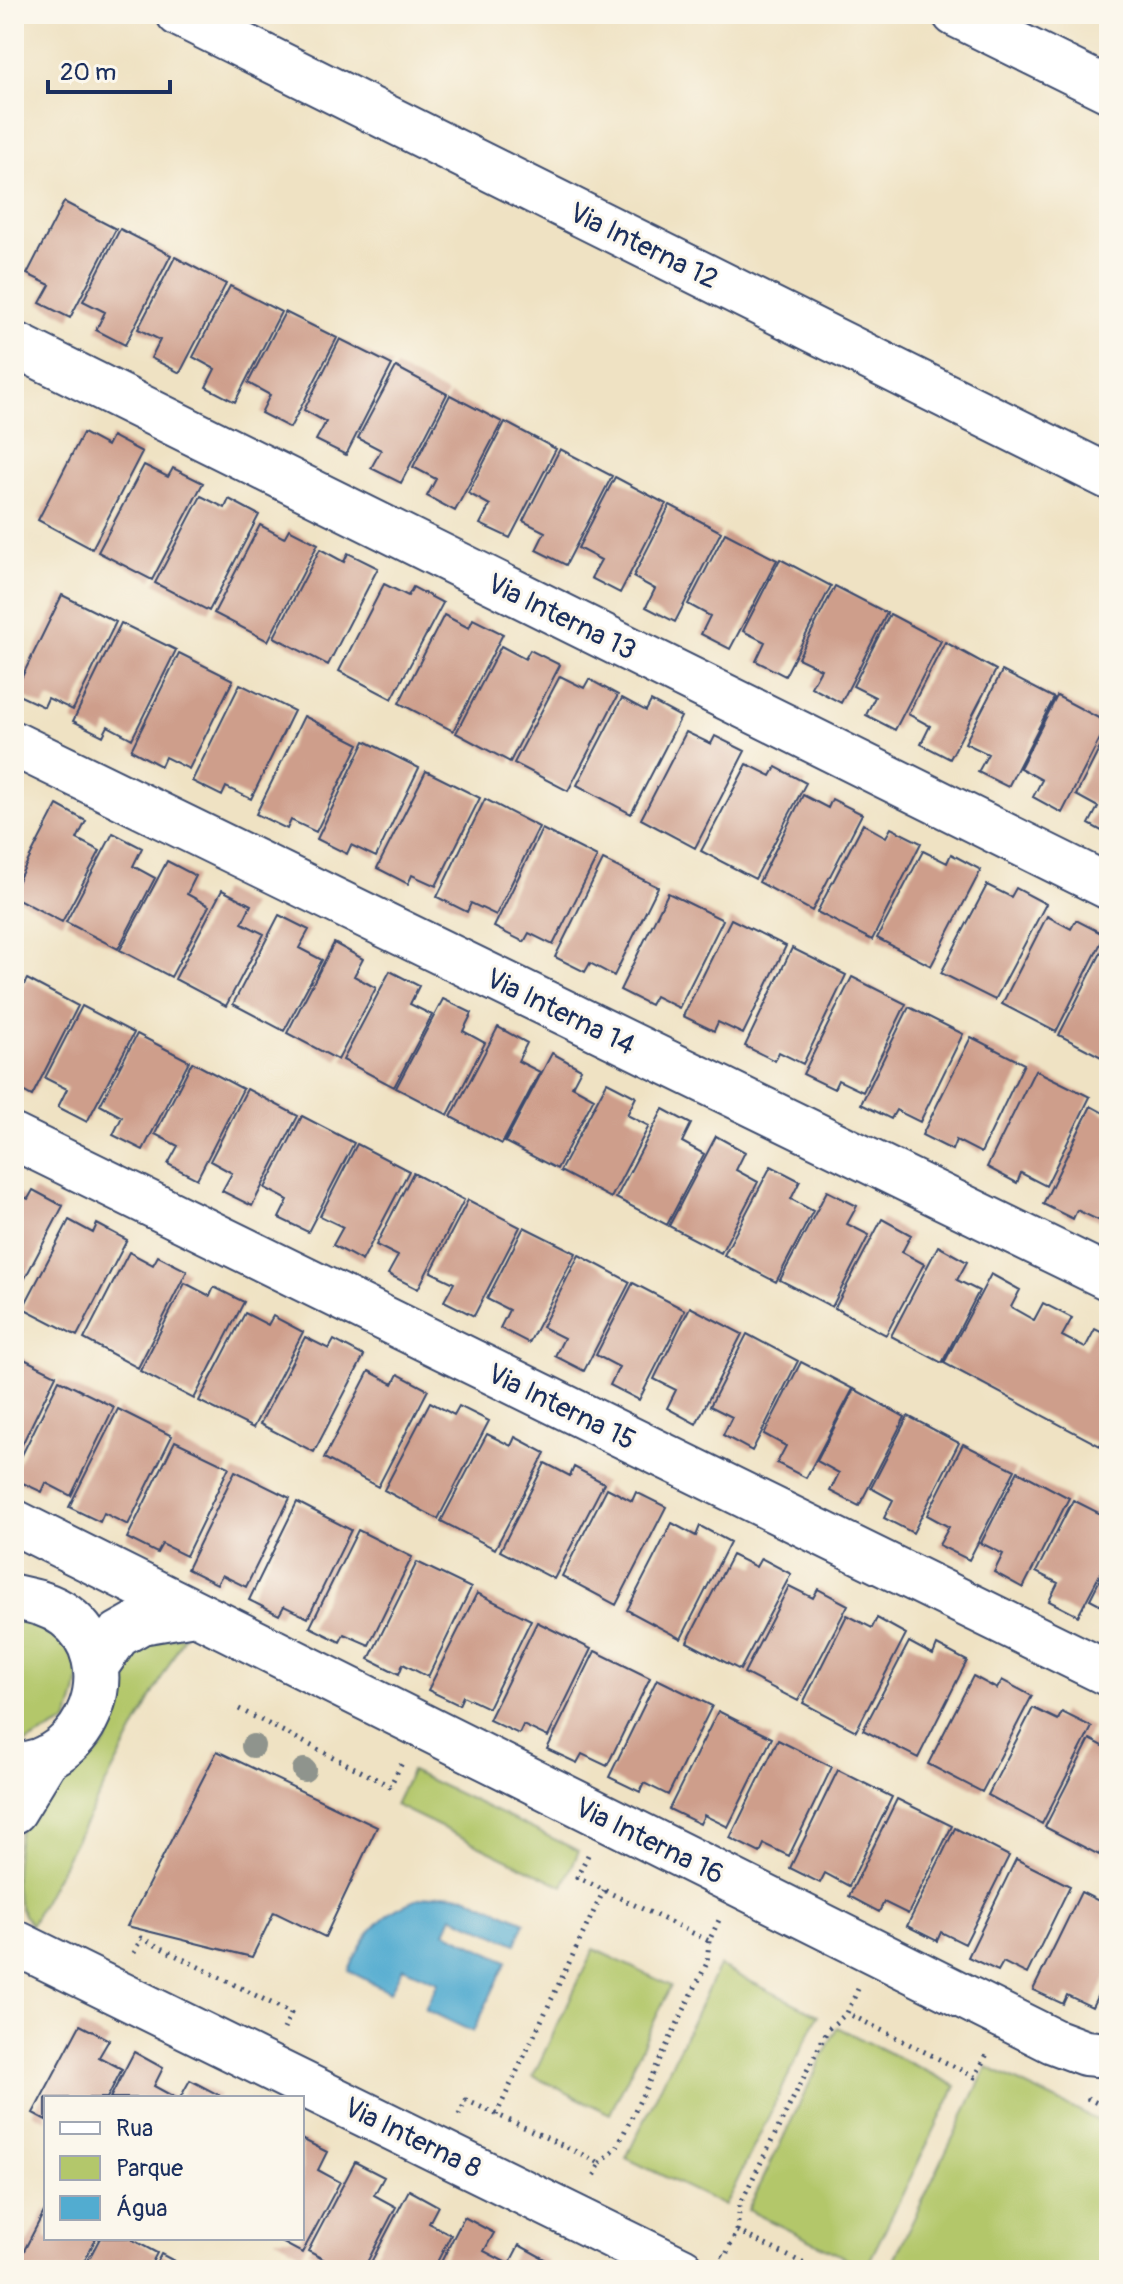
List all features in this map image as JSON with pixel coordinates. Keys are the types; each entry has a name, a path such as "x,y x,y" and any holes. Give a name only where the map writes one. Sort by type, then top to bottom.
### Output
{"street":[{"name":"Via Interna 12","path":"179,14 1109,477"},
{"path":"955,14 1109,90"},
{"name":"Via Interna 13","path":"14,344 1109,887"},
{"name":"Via Interna 14","path":"14,744 1109,1278"},
{"name":"Via Interna 15","path":"14,1137 1109,1674"},
{"path":"22,1526 27,1567 14,1595 47,1604 68,1618 90,1651"},
{"name":"Via Interna 16","path":"22,1526 1053,2041 1085,2053 1109,2055"},
{"path":"14,1811 31,1761 69,1744 85,1724 94,1701 90,1651 114,1573"},
{"path":"90,1651 141,1622 194,1613"},
{"name":"Via Interna 8","path":"14,1942 682,2270"}],"path":[{"path":"239,1709 390,1786 405,1759"},
{"path":"590,1849 577,1877 709,1941"},
{"path":"496,2115 604,1890"},
{"path":"600,2163 617,2147 652,2076 707,1963 709,1941 723,1913"},
{"path":"737,2231 740,2204 821,2042 828,2029 847,2013 861,1983"},
{"path":"847,2013 975,2077 989,2049"},
{"path":"1082,2095 1109,2109"}],"green space":[{"path":"14,1617 48,1630 66,1644 77,1665 78,1683 67,1722 14,1749"},
{"path":"184,1636 31,1925 23,1914 15,1883 18,1844 27,1809 41,1794 88,1762 110,1736 117,1672 130,1644"},
{"path":"411,1771 579,1851 563,1886 395,1805"},
{"path":"594,1949 671,1986 610,2114 533,2076"},
{"path":"719,1966 818,2015 725,2206 626,2158"},
{"path":"837,2027 956,2086 866,2268 748,2210"},
{"path":"987,2067 1109,2126 1109,2257 1103,2270 889,2270"}],"water":[{"path":"443,1894 466,1896 525,1922 516,1944 452,1916 445,1932 507,1961 473,2032 425,2009 438,1982 403,1967 390,1992 349,1971 364,1940 384,1918 410,1902"}],"building":[{"path":"64,202 116,229 70,318 40,303 50,285 27,274"},
{"path":"120,229 171,255 125,345 96,330 105,312 83,301"},
{"path":"175,257 226,284 180,373 151,358 160,340 138,329"},
{"path":"230,286 281,312 235,402 206,387 215,369 193,357"},
{"path":"285,312 337,338 290,428 261,413 270,395 248,383"},
{"path":"340,339 392,365 346,455 316,440 326,422 304,410"},
{"path":"396,367 447,394 401,483 371,468 381,450 358,438"},
{"path":"450,395 502,422 455,511 427,496 436,479 413,467"},
{"path":"505,422 556,449 510,538 480,524 490,505 468,493"},
{"path":"83,433 107,446 112,436 142,452 92,549 38,520"},
{"path":"560,449 612,476 566,565 536,550 545,532 523,521"},
{"path":"144,465 168,477 173,468 203,483 152,580 98,552"},
{"path":"615,477 666,504 620,593 591,578 601,560 578,548"},
{"path":"201,496 225,508 229,499 259,515 209,611 155,583"},
{"path":"670,505 721,532 675,622 646,607 655,589 633,577"},
{"path":"260,525 284,538 289,529 318,544 268,641 214,613"},
{"path":"725,533 777,560 730,649 701,634 710,616 688,604"},
{"path":"320,549 344,562 348,553 378,568 328,665 274,637"},
{"path":"780,559 831,586 785,676 756,661 765,642 743,631"},
{"path":"384,584 408,596 413,587 443,603 392,699 339,671"},
{"path":"835,586 887,613 841,703 811,687 821,669 798,658"},
{"path":"62,595 116,622 73,710 48,698 44,707 14,693"},
{"path":"890,614 941,641 895,730 866,715 875,697 853,686"},
{"path":"444,615 469,628 473,619 503,634 453,731 399,703"},
{"path":"121,623 176,650 132,739 108,726 103,736 73,721"},
{"path":"945,642 996,670 950,759 921,744 930,726 908,714"},
{"path":"501,646 525,659 530,650 560,665 510,762 456,733"},
{"path":"179,653 233,680 189,769 165,757 161,766 131,750"},
{"path":"1002,671 1054,698 1008,787 978,772 988,754 965,743"},
{"path":"560,676 584,688 589,679 618,695 568,791 514,763"},
{"path":"240,684 294,711 251,799 226,787 222,796 192,781"},
{"path":"1057,696 1108,723 1062,813 1033,797 1042,780 1020,768"},
{"path":"622,698 646,711 651,701 681,717 631,814 577,785"},
{"path":"304,716 359,744 316,832 291,820 287,829 256,814"},
{"path":"1109,730 1109,835 1089,824 1098,807 1076,795"},
{"path":"686,732 711,744 715,736 745,751 695,848 641,819"},
{"path":"365,741 419,768 376,857 351,845 347,854 317,839"},
{"path":"747,764 771,776 776,767 806,783 755,879 701,851"},
{"path":"426,771 480,798 436,886 412,875 408,884 377,868"},
{"path":"803,795 828,808 832,799 862,814 812,911 759,882"},
{"path":"485,799 539,827 496,915 471,903 467,912 437,897"},
{"path":"57,805 86,821 77,839 100,851 62,922 14,897 14,888"},
{"path":"863,824 886,837 891,828 921,843 872,940 817,912"},
{"path":"542,829 597,857 553,945 529,933 524,942 494,927"},
{"path":"113,833 142,848 133,866 155,878 118,949 66,922"},
{"path":"923,851 947,863 951,854 981,870 931,966 877,938"},
{"path":"603,860 658,887 614,976 590,963 585,972 555,957"},
{"path":"167,861 196,876 187,894 209,906 171,977 120,950"},
{"path":"987,885 1011,897 1016,888 1046,904 995,1000 941,973"},
{"path":"222,890 251,905 242,923 264,934 226,1006 175,979"},
{"path":"668,893 723,920 679,1008 655,996 650,1005 620,990"},
{"path":"279,915 309,930 299,948 322,960 284,1031 233,1004"},
{"path":"1047,916 1071,929 1076,920 1105,935 1056,1032 1002,1004"},
{"path":"731,919 786,946 743,1034 718,1022 714,1031 683,1016"},
{"path":"334,943 363,959 354,976 376,988 338,1060 287,1033"},
{"path":"1104,947 1109,950 1109,1061 1059,1035"},
{"path":"792,948 846,975 803,1064 779,1052 775,1061 745,1046"},
{"path":"390,971 419,986 410,1004 432,1015 394,1087 343,1060"},
{"path":"852,977 906,1004 863,1092 838,1080 834,1089 803,1074"},
{"path":"27,979 78,1006 32,1096 14,1086 14,1003"},
{"path":"443,999 472,1013 463,1031 485,1043 448,1115 396,1088"},
{"path":"82,1006 134,1033 87,1122 58,1107 67,1089 45,1078"},
{"path":"909,1007 963,1034 920,1122 896,1110 891,1119 861,1104"},
{"path":"498,1027 527,1043 518,1061 540,1072 502,1144 451,1117"},
{"path":"137,1034 189,1061 143,1150 113,1135 122,1117 100,1105"},
{"path":"971,1037 1024,1064 981,1153 956,1140 952,1150 922,1135"},
{"path":"552,1053 581,1069 572,1086 594,1098 557,1169 505,1142"},
{"path":"192,1062 243,1089 197,1179 168,1164 178,1146 155,1134"},
{"path":"1035,1070 1090,1097 1046,1186 1021,1173 1017,1183 987,1167"},
{"path":"607,1082 636,1097 627,1115 649,1126 611,1198 560,1171"},
{"path":"247,1089 298,1116 252,1206 222,1191 232,1173 210,1161"},
{"path":"1091,1106 1109,1116 1109,1207 1102,1222 1077,1210 1073,1219 1043,1204"},
{"path":"663,1109 691,1124 682,1142 704,1154 667,1225 616,1198"},
{"path":"302,1116 354,1143 308,1232 279,1218 288,1200 265,1188"},
{"path":"716,1136 745,1152 736,1170 758,1182 721,1253 669,1226"},
{"path":"357,1144 409,1171 362,1261 333,1245 343,1227 320,1216"},
{"path":"771,1166 800,1181 791,1199 813,1211 776,1282 724,1255"},
{"path":"413,1173 464,1200 418,1289 388,1274 398,1256 376,1245"},
{"path":"33,1190 63,1206 14,1299 14,1192 28,1199"},
{"path":"827,1191 857,1206 847,1224 869,1235 832,1307 780,1280"},
{"path":"468,1200 520,1227 474,1316 444,1301 454,1283 431,1272"},
{"path":"882,1219 911,1235 902,1252 924,1264 886,1335 835,1308"},
{"path":"69,1220 93,1233 97,1224 127,1240 77,1336 23,1308"},
{"path":"524,1227 576,1253 529,1343 500,1328 509,1310 487,1299"},
{"path":"938,1246 967,1262 957,1280 979,1291 942,1363 891,1336"},
{"path":"129,1252 153,1265 158,1256 187,1271 138,1368 84,1339"},
{"path":"579,1255 630,1282 584,1371 555,1356 564,1338 542,1327"},
{"path":"991,1274 1020,1290 1011,1307 1034,1320 1043,1303 1072,1318 1062,1336 1085,1348 1095,1329 1109,1336 1109,1428 1100,1446 944,1363"},
{"path":"185,1283 210,1296 214,1287 244,1302 194,1399 140,1371"},
{"path":"633,1283 685,1310 639,1400 610,1385 619,1367 596,1355"},
{"path":"690,1307 742,1334 696,1424 667,1408 676,1390 654,1379"},
{"path":"245,1313 268,1325 273,1316 303,1332 253,1428 199,1401"},
{"path":"747,1334 798,1361 752,1451 723,1435 732,1417 710,1406"},
{"path":"305,1337 329,1349 334,1340 364,1356 314,1452 260,1424"},
{"path":"14,1354 56,1375 14,1461"},
{"path":"801,1362 853,1389 806,1478 777,1463 786,1446 764,1434"},
{"path":"369,1371 393,1384 398,1374 428,1390 378,1487 324,1458"},
{"path":"59,1380 114,1407 71,1496 46,1483 42,1492 14,1479 14,1471"},
{"path":"854,1389 905,1417 859,1506 830,1491 839,1473 817,1461"},
{"path":"430,1402 454,1415 459,1406 489,1421 438,1519 384,1490"},
{"path":"118,1409 172,1436 128,1525 104,1513 100,1522 69,1507"},
{"path":"908,1416 959,1443 913,1533 884,1518 893,1500 871,1488"},
{"path":"487,1434 511,1446 515,1437 545,1453 495,1549 441,1521"},
{"path":"175,1441 229,1467 186,1556 162,1544 157,1553 127,1538"},
{"path":"963,1444 1015,1470 969,1560 939,1545 949,1527 927,1515"},
{"path":"545,1463 570,1476 574,1467 604,1483 554,1579 500,1551"},
{"path":"235,1471 290,1498 246,1587 222,1575 217,1584 187,1569"},
{"path":"1018,1471 1069,1498 1023,1588 994,1572 1003,1554 981,1543"},
{"path":"607,1488 632,1501 636,1492 666,1507 616,1605 562,1576"},
{"path":"1073,1500 1109,1518 1109,1557 1078,1616 1049,1601 1058,1583 1036,1572"},
{"path":"297,1502 351,1530 308,1618 284,1606 279,1615 249,1600"},
{"path":"672,1523 696,1536 700,1526 730,1542 681,1639 627,1610"},
{"path":"358,1530 412,1557 369,1645 344,1634 340,1642 310,1627"},
{"path":"732,1555 756,1567 761,1558 791,1574 740,1670 687,1642"},
{"path":"417,1562 471,1588 428,1677 403,1664 399,1674 369,1659"},
{"path":"1109,1562 1109,1609 1090,1599"},
{"path":"789,1586 813,1598 818,1589 848,1605 798,1701 744,1673"},
{"path":"477,1593 531,1620 488,1708 463,1696 459,1705 428,1690"},
{"path":"847,1615 872,1628 877,1618 906,1634 856,1731 803,1703"},
{"path":"537,1622 591,1649 548,1737 523,1725 519,1734 489,1720"},
{"path":"909,1642 933,1655 937,1645 967,1661 918,1758 863,1730"},
{"path":"595,1651 650,1678 607,1766 582,1754 577,1763 547,1749"},
{"path":"973,1676 997,1689 1002,1680 1032,1696 982,1792 928,1764"},
{"path":"657,1679 712,1706 668,1795 644,1783 640,1792 609,1777"},
{"path":"1033,1708 1058,1720 1062,1712 1092,1727 1042,1824 988,1795"},
{"path":"718,1711 772,1738 728,1827 704,1815 700,1824 669,1809"},
{"path":"1090,1739 1109,1749 1109,1835 1099,1855 1045,1827"},
{"path":"778,1740 832,1767 789,1856 764,1844 760,1853 730,1838"},
{"path":"217,1751 377,1827 325,1937 274,1912 252,1957 127,1926"},
{"path":"838,1770 892,1797 849,1886 825,1873 820,1883 790,1868"},
{"path":"897,1799 952,1826 908,1914 884,1902 879,1912 849,1896"},
{"path":"955,1828 1009,1856 965,1944 941,1932 937,1941 907,1926"},
{"path":"1016,1859 1070,1886 1027,1974 1003,1962 998,1971 968,1957"},
{"path":"1081,1892 1109,1906 1109,1972 1092,2007 1067,1995 1063,2004 1033,1990"},
{"path":"80,2025 109,2040 99,2057 122,2069 108,2096 44,2096 44,2119 33,2113"},
{"path":"134,2052 163,2068 154,2086 172,2096 111,2096"},
{"path":"190,2080 219,2095 218,2096 181,2096"},
{"path":"304,2140 327,2152 318,2170 340,2182 302,2253 278,2240 304,2240"},
{"path":"355,2162 384,2177 374,2195 396,2207 363,2270 343,2270 308,2251"},
{"path":"409,2190 438,2206 429,2223 451,2235 433,2270 367,2270"},
{"path":"44,2212 44,2240 95,2240 80,2270 14,2270"},
{"path":"464,2217 494,2233 484,2251 507,2263 503,2270 437,2270"},
{"path":"99,2240 133,2240 157,2253 148,2270 83,2270"},
{"path":"519,2245 548,2261 543,2270 506,2270"},
{"path":"161,2254 191,2270 153,2270"}]}
